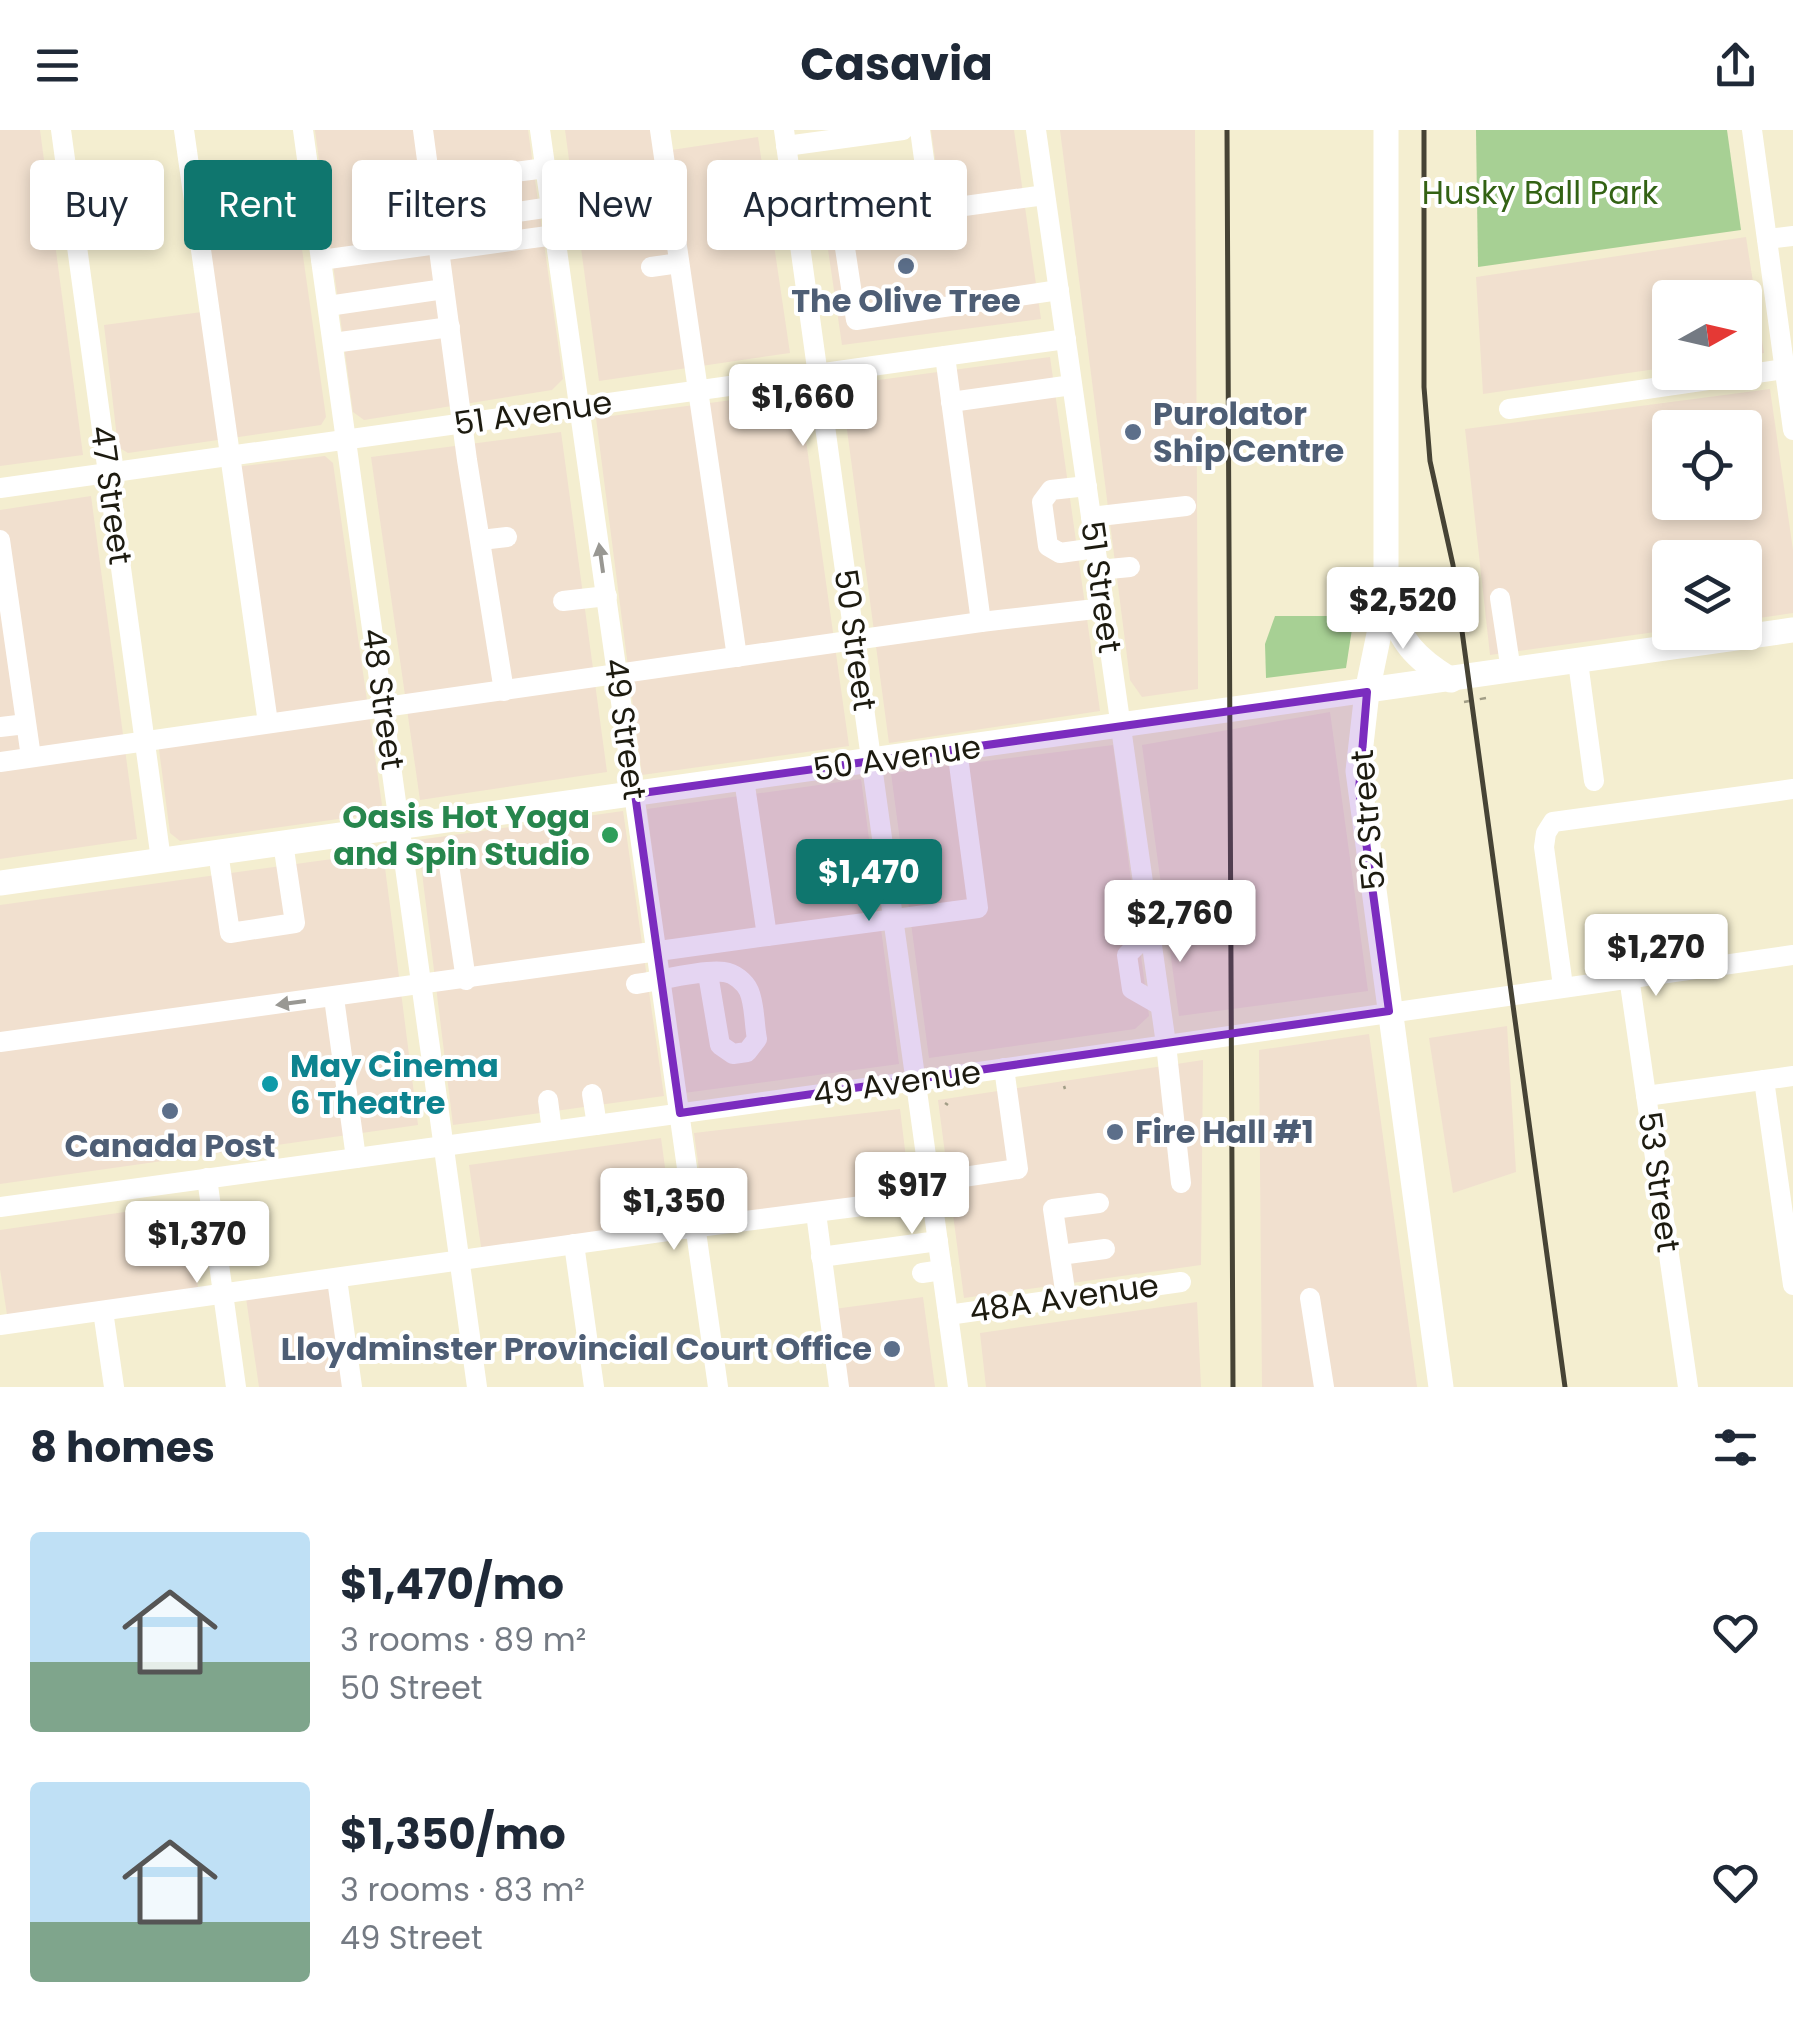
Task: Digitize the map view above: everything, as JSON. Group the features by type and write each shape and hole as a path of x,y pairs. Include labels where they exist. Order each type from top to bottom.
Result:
{"main road":[{"name":"52 Street","path":"1386,130 1386,600 1359,745 1359,790 1441,1387"},
{"path":"1386,600 1401,638 1422,662 1458,691"},
{"name":"50 Avenue","path":"0,883 1367,692 1458,691 1511,671 1793,630"}],"street":[{"name":"47 Street","path":"61,130 161,860"},
{"path":"184,130 268,723"},
{"name":"48 Street","path":"303,130 477,1387"},
{"path":"423,130 428,160"},
{"name":"49 Street","path":"540,130 545,160"},
{"path":"660,130 737,658"},
{"path":"785,138 903,130"},
{"path":"920,130 924,160"},
{"name":"51 Street","path":"1036,130 1166,1044 1181,1183"},
{"path":"1752,130 1793,430"},
{"path":"967,205 1046,195"},
{"path":"1767,240 1793,236"},
{"path":"322,260 379,250"},
{"path":"442,250 462,423 476,458 481,540 502,650 504,691"},
{"name":"49 Street","path":"561,250 572,277 580,406 718,1387"},
{"name":"50 Street","path":"801,250 938,1241 932,1271 948,1315 958,1387"},
{"path":"845,250 856,320 1059,290"},
{"path":"651,267 679,264"},
{"path":"328,306 444,289"},
{"path":"333,343 450,327"},
{"name":"51 Avenue","path":"0,488 1066,339"},
{"path":"945,356 981,622"},
{"path":"1509,409 1784,369"},
{"path":"951,402 1072,385"},
{"path":"1086,486 1051,490 1042,502 1048,546 1060,553 1096,548"},
{"path":"1091,517 1186,506"},
{"path":"481,540 507,537"},
{"path":"0,540 31,757"},
{"path":"1099,570 1130,568"},
{"path":"563,601 607,596"},
{"path":"1500,598 1511,671"},
{"path":"0,762 981,622 1104,608"},
{"path":"1578,662 1594,781"},
{"path":"0,728 26,724"},
{"path":"0,1042 978,908 957,749"},
{"path":"744,778 767,936"},
{"path":"1563,986 1544,847 1553,822 1793,789"},
{"path":"218,852 230,933 295,923 283,843"},
{"path":"448,850 466,980"},
{"name":"49 Avenue","path":"0,1207 1793,954"},
{"path":"636,984 708,974"},
{"name":"53 Street","path":"1630,977 1688,1387"},
{"path":"334,998 356,1158"},
{"path":"0,1326 816,1213 1018,1169 1004,1068"},
{"path":"1646,1096 1793,1076"},
{"path":"1764,1080 1793,1286"},
{"path":"592,1094 596,1125"},
{"path":"548,1100 552,1131"},
{"path":"207,1178 236,1387"},
{"path":"1066,1297 1054,1209 1099,1203"},
{"path":"816,1213 838,1387"},
{"path":"821,1257 938,1241"},
{"path":"574,1244 594,1387"},
{"path":"1060,1256 1106,1249"},
{"path":"337,1279 352,1387"},
{"name":"48A Avenue","path":"948,1315 1180,1282"},
{"path":"1310,1298 1324,1387"},
{"path":"103,1312 114,1387"}],"path":[{"path":"1458,691 1486,698"}],"highlighted area":[{"path":"1367,692 1359,790 1389,1011 680,1113 635,794"}],"shaded area":[{"path":"0,130 40,130 44,160 30,160 30,250 56,250 83,455 0,466"},
{"path":"315,130 528,130 563,379 552,390 364,420 353,412 331,250 332,160 319,160"},
{"path":"565,130 655,130 658,152 758,137 761,160 707,160 707,250 775,250 790,353 599,381 581,250 687,250 687,160 569,160"},
{"path":"931,130 1014,130 1041,319 842,345 828,250 967,250 967,160 935,160"},
{"path":"1060,130 1195,130 1198,689 1142,697 1130,680"},
{"path":"1746,237 1753,280 1652,280 1652,370 1483,394 1476,277"},
{"path":"194,250 302,250 326,417 321,425 128,453 118,447 104,325 202,312"},
{"path":"1050,357 1100,711 889,743 841,385"},
{"path":"1770,389 1793,550 1793,613 1762,618 1762,540 1652,540 1652,632 1490,655 1465,429"},
{"path":"799,391 849,746 642,775 596,418"},
{"path":"561,432 607,772 420,800 371,457"},
{"path":"325,456 333,463 382,805 374,814 180,841 170,833 158,742 272,725 235,467"},
{"path":"91,496 137,839 0,859 0,510"},
{"path":"1330,712 1368,991 1179,1016 1142,745"},
{"path":"1113,745 1149,1016 1135,1029 929,1058 891,773"},
{"path":"861,779 899,1064 684,1093 647,809"},
{"path":"623,811 664,1096 453,1125 418,840"},
{"path":"383,852 418,1125 0,1184 0,905"},
{"path":"1507,1026 1516,1172 1453,1193 1429,1038"},
{"path":"1369,1034 1417,1387 1262,1387 1259,1050"},
{"path":"1203,1060 1201,1265 964,1298 938,1100"},
{"path":"900,1109 910,1191 706,1220 694,1133"},
{"path":"661,1138 673,1226 482,1253 469,1165"},
{"path":"187,1203 199,1295 8,1321 0,1269 0,1230"},
{"path":"334,1286 349,1387 259,1387 246,1298"},
{"name":"Lloydminster Provincial Court Office","path":"923,1297 935,1387 844,1387 834,1309"},
{"path":"1197,1302 1201,1387 986,1387 980,1333"}],"green space":[{"name":"Husky Ball Park","path":"1476,130 1727,130 1741,230 1478,267"},
{"path":"1275,616 1354,616 1346,668 1266,678 1265,644"}],"railway":[{"path":"1227,130 1233,1387"},
{"path":"1424,130 1424,387 1430,461 1453,565 1565,1387"}],"place":[{"name":"The Olive Tree","path":"906,266"},
{"name":"Purolator Ship Centre","path":"1133,432"},
{"name":"Oasis Hot Yoga and Spin Studio","path":"610,835"},
{"name":"May Cinema 6 Theatre","path":"270,1084"},
{"name":"Canada Post","path":"170,1111"},
{"name":"Fire Hall #1","path":"1115,1132"},
{"name":"Lloydminster Provincial Court Office","path":"892,1349"}]}
